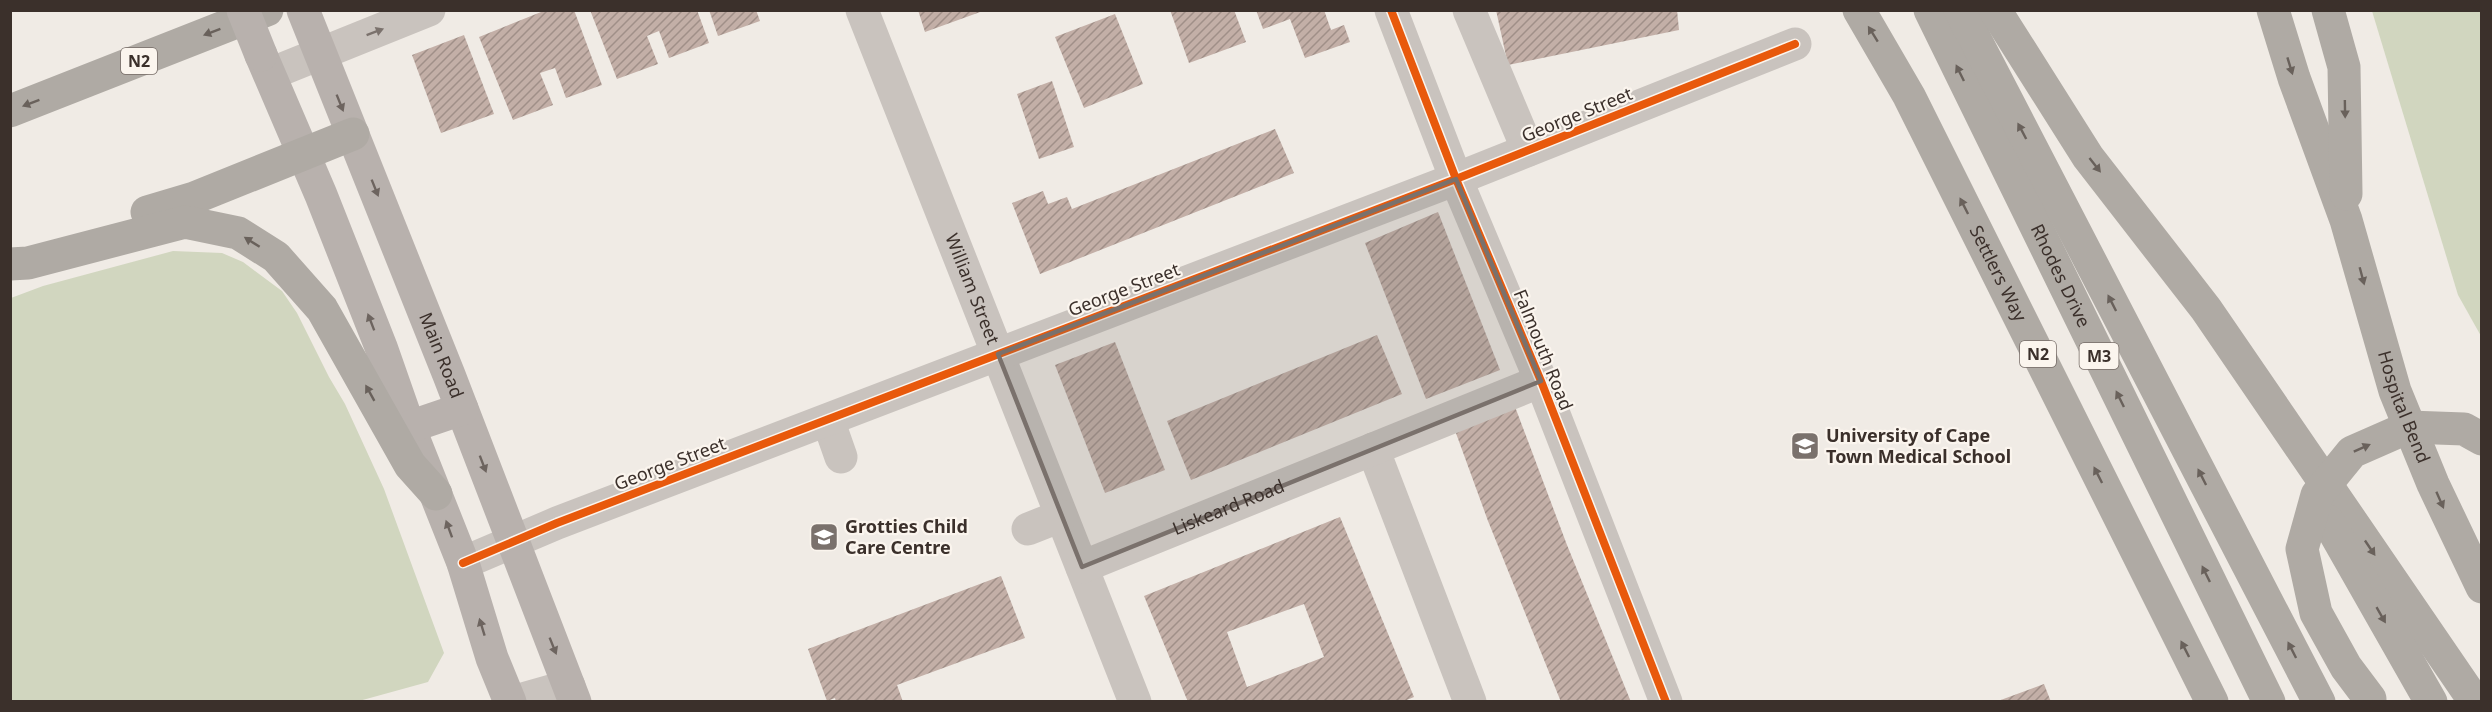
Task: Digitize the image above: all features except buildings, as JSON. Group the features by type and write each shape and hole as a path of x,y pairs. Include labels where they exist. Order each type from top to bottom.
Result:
{"highway":[{"name":"N2","path":"10,111 267,10"},
{"name":"Settlers Way","path":"1859,10 1909,96 2212,702"},
{"name":"Rhodes Drive","path":"1930,10 2269,702"},
{"path":"1960,10 2319,702"},
{"path":"1995,10 2088,157 2206,309 2475,702"},
{"path":"2273,10 2294,78 2346,220"},
{"path":"2328,10 2344,66 2346,220"},
{"path":"10,254 194,198 353,134"},
{"name":"Hospital Bend","path":"2346,220 2395,391 2433,484 2481,587"},
{"path":"10,264 28,263 185,222 238,233 276,257 322,309 410,465 436,494"},
{"path":"2206,309 2431,702"},
{"path":"2371,700 2346,667 2316,613 2302,549 2317,495 2352,452 2409,428 2464,429 2481,439"}],"main road":[{"path":"243,10 321,195 372,326 409,427 463,562 492,658 511,702"},
{"name":"Main Road","path":"312,33 514,541 572,694"},
{"path":"409,427 462,409"}],"street":[{"path":"265,65 312,33 429,10"},
{"name":"William Street","path":"862,10 1135,702"},
{"name":"Falmouth Road","path":"1391,10 1456,179 1540,381 1666,702"},
{"path":"1469,10 1528,150"},
{"name":"George Street","path":"463,562 1456,179 1795,44"},
{"name":"Liskeard Road","path":"1082,567 1540,381"},
{"path":"828,420 841,457"},
{"path":"1373,449 1470,702"},
{"path":"1028,529 1062,516"},
{"path":"511,702 572,694"}],"highlighted area":[{"path":"1456,179 1541,381 1082,567 998,354"}],"green space":[{"path":"2372,11 2481,11 2481,336 2458,295"},
{"path":"173,251 222,253 243,262 282,291 297,313 345,404 384,489 444,653 428,682 359,701 11,701 11,298 43,286"}],"cycle path":[{"path":"1391,10 1456,179 1541,381 1666,702"},
{"path":"463,563 557,523 1456,179 1795,44"}],"place":[{"name":"University of Cape Town Medical School","path":"1805,446"},
{"name":"Grotties Child Care Centre","path":"824,537"}]}
